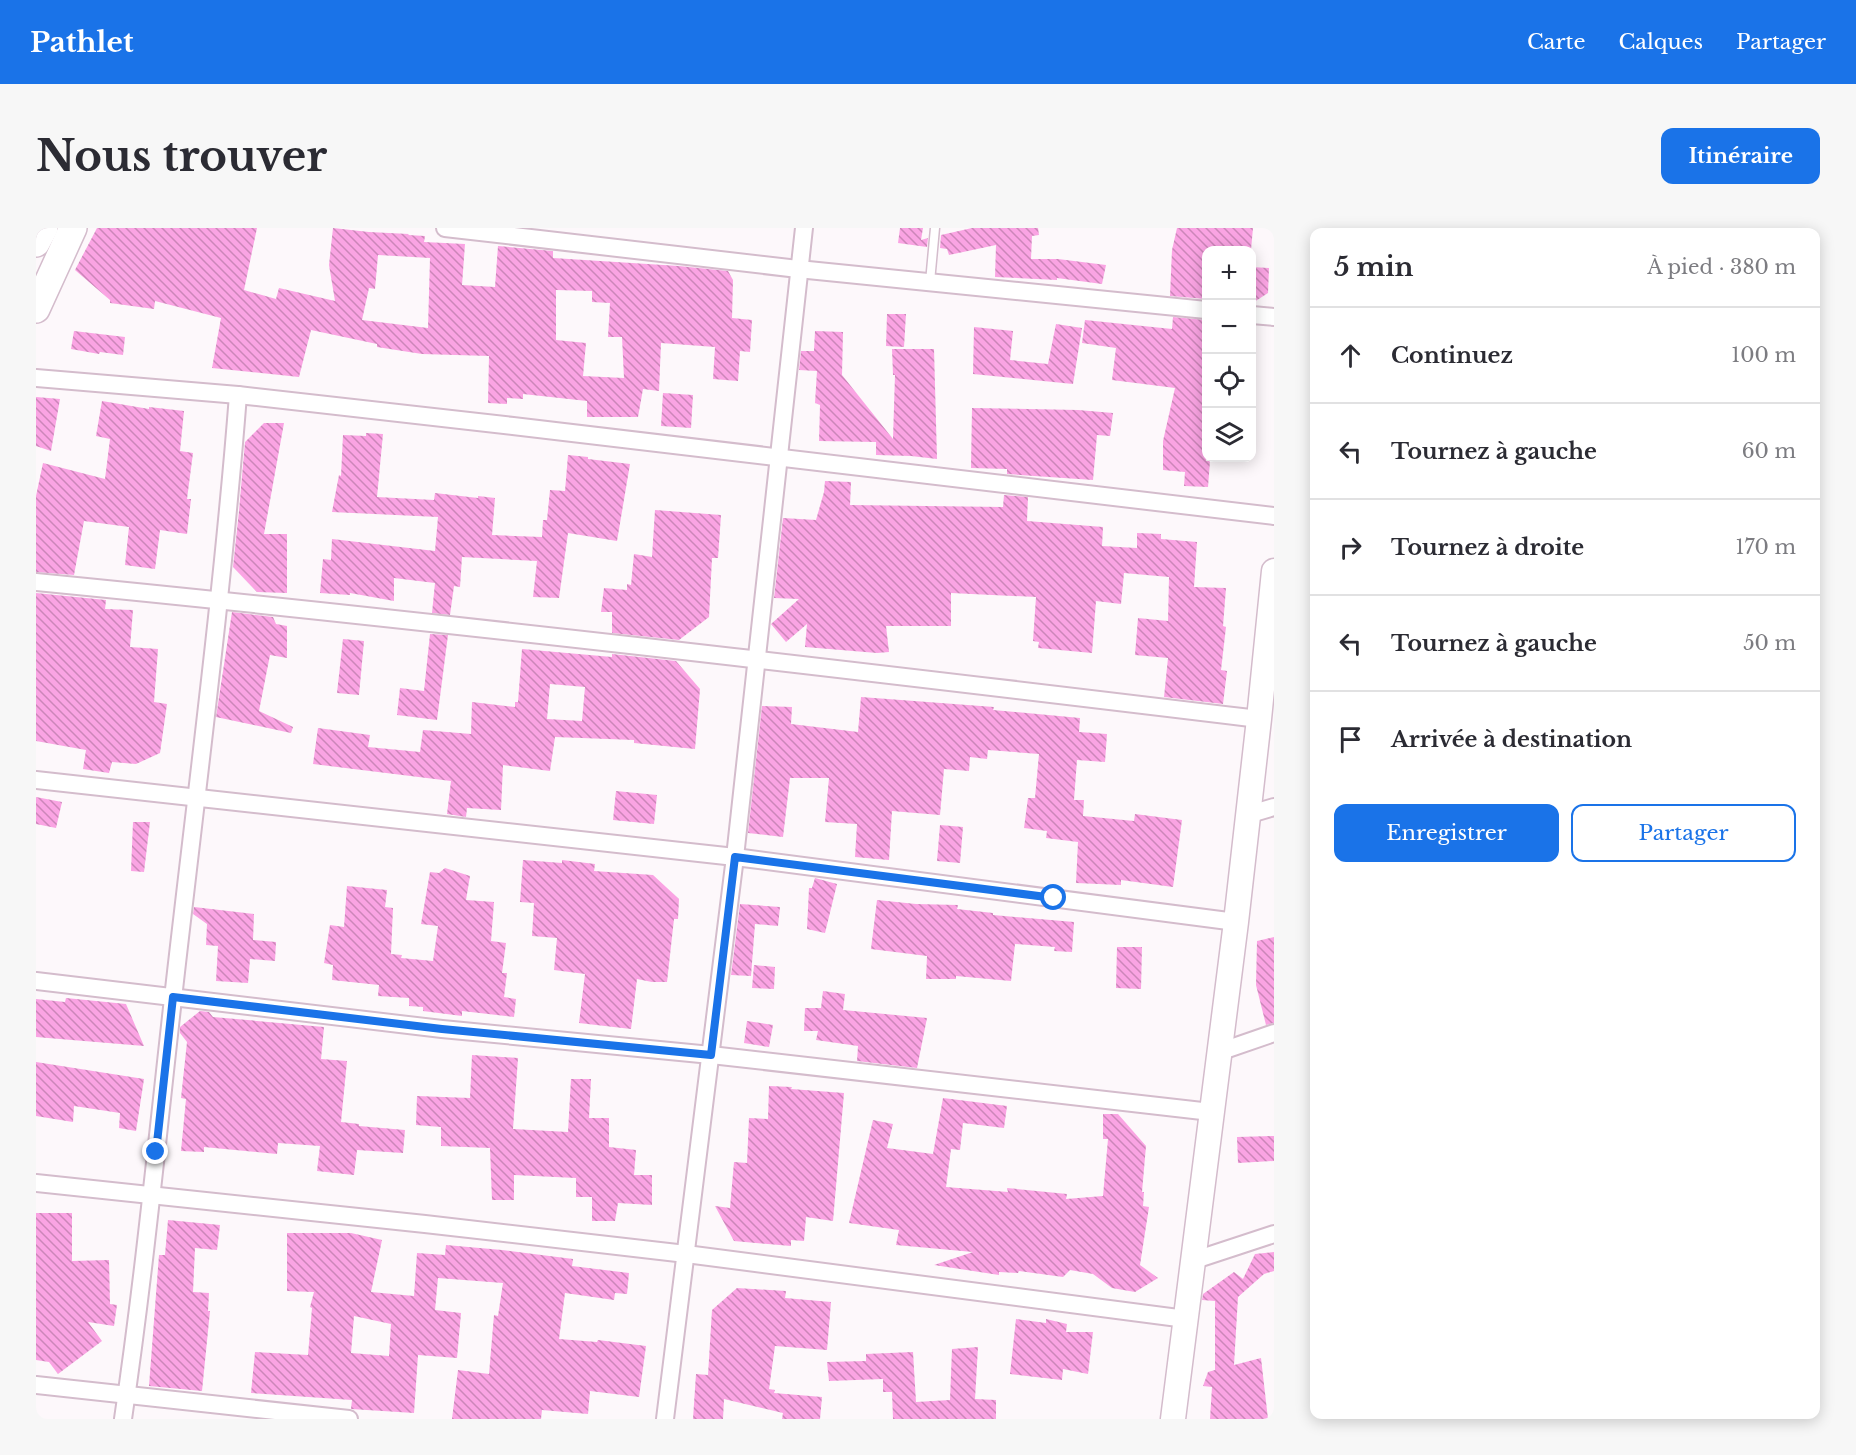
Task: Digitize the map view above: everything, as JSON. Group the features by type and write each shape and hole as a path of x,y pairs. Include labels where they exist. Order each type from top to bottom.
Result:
{"main road":[{"path":"36,243 44,228"},
{"path":"36,309 73,228"}],"street":[{"path":"445,228 798,269 1202,310"},
{"path":"665,1419 735,857 804,228"},
{"path":"1256,315 1274,317"},
{"path":"36,378 238,395 1274,516"},
{"path":"123,1419 152,1194 231,493 238,395"},
{"path":"1173,1419 1236,921 1274,571"},
{"path":"36,582 758,659 1259,719"},
{"path":"36,780 735,857 1236,921"},
{"path":"1247,815 1274,807"},
{"path":"36,981 442,1029 711,1055 1211,1112"},
{"path":"1219,1052 1274,1033"},
{"path":"36,1183 413,1222 687,1254 1186,1319"},
{"path":"1192,1261 1274,1234"},
{"path":"36,1385 349,1419"}],"lane":[{"path":"930,282 935,228"}],"building":[{"path":"97,228 257,228 244,290 276,299 279,288 335,301 329,265 333,228 409,234 425,236 424,242 465,244 462,285 495,287 498,246 553,251 553,258 728,271 733,280 732,318 752,320 750,352 740,351 738,381 713,379 715,347 661,343 659,391 643,389 638,417 587,417 587,401 523,394 523,399 507,398 507,404 488,403 489,356 422,354 377,347 377,344 311,330 299,377 212,368 221,318 155,301 154,309 110,303 110,300 75,270","holes":["378,255 430,258 428,328 362,320 369,288 375,289","556,290 592,291 592,302 610,303 608,337 622,337 624,378 583,376 586,343 556,340"]},
{"path":"900,228 923,228 921,240 928,238 927,247 898,243"},
{"path":"972,228 1038,228 1039,235 1032,236 1031,259 1058,259 1106,265 1102,284 1057,278 1057,280 995,277 996,245 949,255 947,249 940,248 941,235"},
{"path":"1177,228 1253,228 1251,246 1202,246 1202,299 1170,296 1172,250"},
{"path":"1256,267 1269,268 1268,293 1256,301"},
{"path":"887,314 906,314 904,347 886,346"},
{"path":"1173,317 1202,320 1202,462 1210,462 1208,487 1184,486 1185,472 1163,470 1163,441 1175,388 1112,380 1116,348 1082,343 1085,320 1172,329"},
{"path":"1056,324 1082,328 1073,384 973,374 974,327 1013,331 1010,360 1048,364"},
{"path":"74,331 125,337 123,355 71,349"},
{"path":"815,331 843,332 842,375 893,439 895,375 893,375 892,349 934,349 937,459 876,455 876,442 819,441 820,405 815,403 817,371 799,370 801,351 814,351"},
{"path":"663,393 693,395 691,428 661,426"},
{"path":"36,397 60,399 51,451 36,446"},
{"path":"102,401 149,409 149,407 184,411 180,451 193,453 187,499 191,499 187,534 160,530 155,569 125,565 129,527 84,521 74,575 36,572 36,496 43,463 105,479 110,439 96,436"},
{"path":"972,408 1113,413 1110,436 1097,435 1093,480 1007,474 1007,469 971,468"},
{"path":"264,423 284,423 264,534 287,534 287,593 257,592 233,567 245,442"},
{"path":"366,433 383,434 377,497 434,500 435,493 495,498 492,535 542,537 543,520 547,520 550,490 565,491 568,455 630,464 617,541 568,533 559,598 533,597 537,561 462,557 460,587 454,586 450,615 432,613 435,583 394,578 394,601 350,593 350,595 320,593 323,559 331,560 332,539 435,551 438,517 332,512 339,475 341,476 343,435 366,436"},
{"path":"825,481 851,482 850,505 1003,507 1004,495 1028,497 1027,521 1103,527 1102,546 1137,548 1137,533 1161,534 1161,539 1197,542 1194,587 1226,588 1223,626 1226,627 1221,670 1227,671 1223,704 1164,697 1168,658 1135,655 1138,618 1168,621 1169,577 1124,573 1121,604 1096,601 1092,653 1038,648 1039,642 1033,641 1036,597 951,593 951,626 886,626 889,652 805,647 807,624 786,642 771,624 799,599 774,598 783,518 816,520"},
{"path":"655,510 721,515 718,558 712,558 709,617 679,640 612,633 612,612 601,612 604,588 627,590 627,584 631,585 634,554 652,557"},
{"path":"36,593 106,600 105,609 133,610 130,647 158,649 154,702 167,704 160,753 136,764 112,762 109,773 83,769 86,750 36,741"},
{"path":"232,612 273,617 276,624 287,626 287,658 270,655 259,711 293,727 291,733 216,717"},
{"path":"430,634 448,635 437,720 397,715 400,688 424,691"},
{"path":"343,639 364,641 359,695 337,693"},
{"path":"522,649 612,657 612,654 676,661 700,689 695,749 634,743 634,740 555,737 550,771 503,765 501,810 467,808 466,817 447,814 451,781 313,764 318,728 370,735 368,747 420,752 423,730 471,734 472,702 515,707 515,702 518,702","holes":["550,684 585,687 582,721 547,719"]},
{"path":"861,697 994,707 993,710 1080,718 1079,732 1107,734 1105,762 1077,760 1074,800 1084,800 1083,816 1134,821 1135,814 1182,820 1173,887 1121,880 1121,885 1076,883 1078,842 1046,838 1047,831 1024,828 1028,798 1035,798 1039,754 988,750 987,759 970,757 969,771 944,769 940,815 892,811 889,860 855,857 857,824 825,822 829,778 790,778 783,837 748,833 762,706 792,707 791,724 858,732"},
{"path":"616,791 657,795 654,824 613,820"},
{"path":"36,797 62,802 56,828 36,824"},
{"path":"133,822 150,822 144,872 131,871"},
{"path":"940,825 963,827 960,863 937,861"},
{"path":"523,860 562,863 562,860 595,864 594,871 653,875 679,899 678,919 674,919 667,982 637,979 631,1029 579,1023 585,974 554,970 557,938 532,936 534,903 520,902"},
{"path":"445,868 470,876 466,900 494,902 491,941 506,943 502,973 507,973 504,997 516,999 514,1017 462,1011 462,1016 423,1011 423,1007 409,1006 409,998 378,996 379,985 332,980 333,965 324,963 330,925 344,927 347,886 387,890 385,907 393,908 391,954 402,955 401,958 433,961 438,926 421,924 430,872 439,873"},
{"path":"815,878 837,884 825,933 807,929 809,888 812,888"},
{"path":"877,900 958,905 957,909 993,913 993,915 1074,922 1072,952 1054,951 1055,947 1015,944 1011,981 956,976 956,979 926,979 927,956 871,949"},
{"path":"740,904 780,907 778,926 755,924 751,976 731,975"},
{"path":"194,907 254,914 253,940 276,942 275,961 250,959 248,983 216,981 218,946 206,945 207,924 193,914"},
{"path":"1274,937 1274,1023 1266,1025 1256,985 1257,941"},
{"path":"1117,947 1142,947 1141,989 1116,988"},
{"path":"754,965 775,967 774,989 752,988"},
{"path":"823,991 845,994 843,1010 927,1018 917,1068 857,1061 858,1046 816,1040 818,1031 804,1031 805,1008 821,1008"},
{"path":"66,998 126,1004 144,1046 36,1037 36,999 65,1002"},
{"path":"200,1011 209,1012 213,1017 324,1027 321,1059 347,1061 341,1122 405,1130 403,1153 357,1150 354,1175 317,1171 320,1146 278,1143 277,1154 204,1147 204,1152 181,1151 186,1099 181,1098 187,1042 180,1033 180,1027"},
{"path":"747,1021 773,1025 769,1047 744,1043"},
{"path":"472,1055 518,1058 513,1129 568,1132 571,1079 591,1079 589,1118 609,1118 609,1147 636,1150 634,1175 652,1175 652,1205 618,1203 615,1221 592,1221 592,1197 576,1197 576,1178 514,1175 514,1200 492,1200 490,1148 441,1146 441,1127 416,1125 417,1096 470,1098"},
{"path":"36,1062 144,1079 136,1131 119,1128 120,1113 74,1106 73,1122 36,1116"},
{"path":"769,1086 844,1093 833,1221 806,1217 804,1241 791,1240 791,1246 734,1241 715,1206 730,1208 734,1162 747,1163 749,1118 768,1119"},
{"path":"943,1098 1007,1106 1004,1128 963,1123 960,1150 951,1149 946,1187 1008,1192 1007,1188 1067,1194 1066,1199 1103,1196 1108,1139 1103,1139 1103,1114 1118,1114 1146,1146 1142,1192 1144,1192 1143,1206 1149,1207 1140,1265 1158,1278 1135,1292 1112,1288 1093,1274 1070,1270 1063,1277 1019,1271 1018,1273 999,1272 999,1275 934,1265 973,1252 896,1245 899,1230 849,1223 873,1120 893,1124 887,1148 933,1154"},
{"path":"1274,1136 1274,1161 1238,1163 1237,1137"},
{"path":"36,1213 72,1213 72,1261 109,1260 110,1304 117,1305 114,1326 88,1322 102,1341 58,1374 49,1362 36,1360"},
{"path":"168,1220 220,1225 217,1250 195,1248 193,1292 209,1293 208,1311 210,1311 202,1391 149,1386 159,1255 165,1255"},
{"path":"287,1233 351,1233 382,1240 371,1292 414,1296 417,1253 445,1255 446,1245 573,1259 572,1266 629,1273 627,1294 615,1293 614,1300 565,1293 559,1339 597,1342 598,1340 646,1346 639,1397 590,1391 588,1414 542,1410 541,1419 452,1419 458,1370 489,1374 494,1315 498,1316 503,1283 438,1278 435,1310 461,1313 457,1358 418,1355 414,1413 351,1409 352,1400 251,1393 255,1352 308,1355 312,1308 310,1307 314,1292 287,1291","holes":["354,1316 391,1324 389,1356 351,1353"]},
{"path":"1274,1252 1274,1271 1264,1274 1238,1297 1234,1365 1261,1358 1268,1419 1210,1419 1212,1387 1203,1386 1208,1372 1215,1370 1215,1301 1202,1300 1203,1294 1234,1272 1243,1279 1255,1254"},
{"path":"737,1288 786,1291 785,1298 831,1302 827,1350 775,1346 769,1389 775,1390 774,1393 822,1397 820,1419 782,1419 783,1413 724,1399 723,1419 693,1419 696,1374 708,1375 712,1310"},
{"path":"1016,1319 1046,1323 1046,1319 1067,1324 1066,1332 1093,1332 1088,1374 1063,1369 1062,1380 1010,1374"},
{"path":"978,1347 975,1399 996,1400 996,1419 893,1419 892,1392 883,1392 883,1379 829,1381 827,1362 866,1361 866,1354 913,1352 916,1402 950,1400 952,1349"}],"route":[{"path":"156,1152 173,997 442,1029 711,1055 735,857 1054,898"}]}
